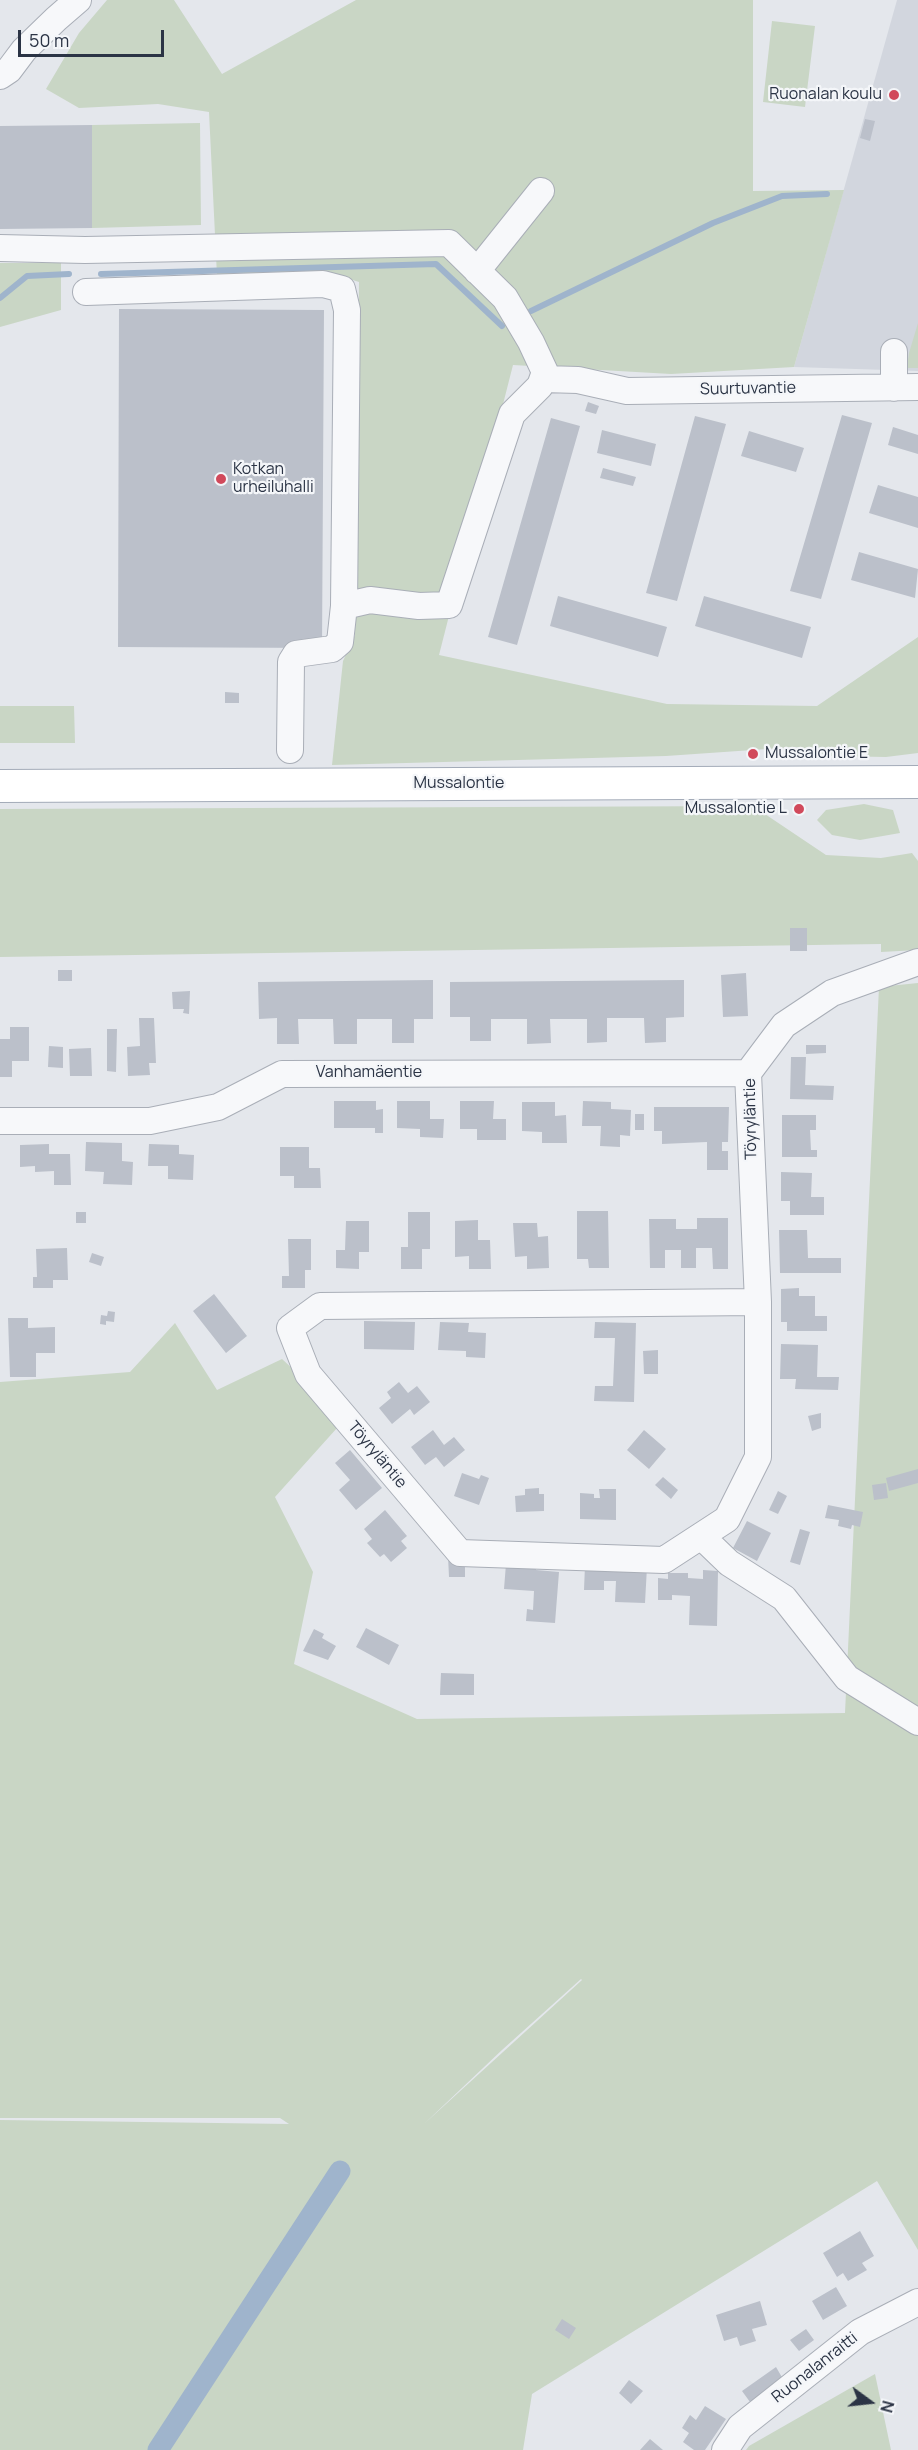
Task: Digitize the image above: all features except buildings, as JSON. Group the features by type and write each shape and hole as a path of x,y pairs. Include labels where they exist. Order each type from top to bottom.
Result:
{"main road":[{"name":"Mussalontie","path":"0,786 918,782"}],"street":[{"path":"0,76 9,70 24,50 78,0"},
{"path":"477,271 541,191"},
{"path":"0,248 85,250 449,243 505,298 545,372 540,386 512,414 449,605 419,606 370,600 344,606"},
{"path":"86,292 323,284 342,289 347,309 344,606 340,642 332,649 296,654 291,662 290,750"},
{"path":"894,352 906,387"},
{"name":"Suurtuvantie","path":"543,379 578,380 627,391 906,387"},
{"name":"Töyryläntie","path":"758,1302 320,1306 290,1328 308,1374 460,1553 664,1560 727,1519 759,1457 758,1302 748,1073 784,1025 832,993 918,962"},
{"name":"Vanhamäentie","path":"0,1121 150,1121 218,1107 282,1074 748,1073"},
{"path":"700,1536 729,1563 784,1598 847,1678 918,1722"},
{"name":"Ruonalanraitti","path":"725,2450 740,2427 860,2332 918,2302"}],"shaded area":[{"name":"Ruonalan koulu","path":"897,0 918,0 918,371 794,367"}],"green space":[{"path":"107,0 174,0 222,74 356,0 753,0 753,191 844,190 794,367 671,374 513,365 439,655 667,704 817,706 918,637 918,753 886,757 831,756 796,747 666,756 332,765 343,661 355,635 359,282 331,273 217,276 209,112 158,104 79,108 46,89 79,33"},
{"path":"772,21 815,26 805,107 763,102"},
{"path":"200,123 201,225 92,228 92,125"},
{"path":"0,263 61,263 61,310 0,327"},
{"path":"918,323 918,368 907,368 909,353"},
{"path":"0,706 74,706 75,743 0,743"},
{"path":"864,804 893,810 900,833 860,840 832,835 817,820 826,810"},
{"path":"753,806 826,855 881,858 912,853 918,861 918,950 881,952 881,944 0,957 0,809"},
{"path":"918,983 918,2250 877,2181 532,2394 523,2450 0,2450 0,2120 289,2124 280,2118 0,2118 0,1382 130,1372 175,1323 217,1390 282,1359 346,1418 275,1497 313,1572 294,1664 417,1719 845,1713 879,987","holes":["582,1980 424,2124 502,2050"]},
{"path":"875,2374 891,2450 746,2450 749,2446"}],"waterway":[{"path":"531,311 713,223 782,196 827,194"},
{"path":"101,274 436,264 502,326"},
{"path":"0,298 27,276 69,274"},
{"path":"158,2450 340,2171"}],"place":[{"name":"Ruonalan koulu","path":"894,95"},
{"name":"Kotkan urheiluhalli","path":"221,479"},
{"name":"Mussalontie E","path":"753,754"},
{"name":"Mussalontie L","path":"799,809"}]}
